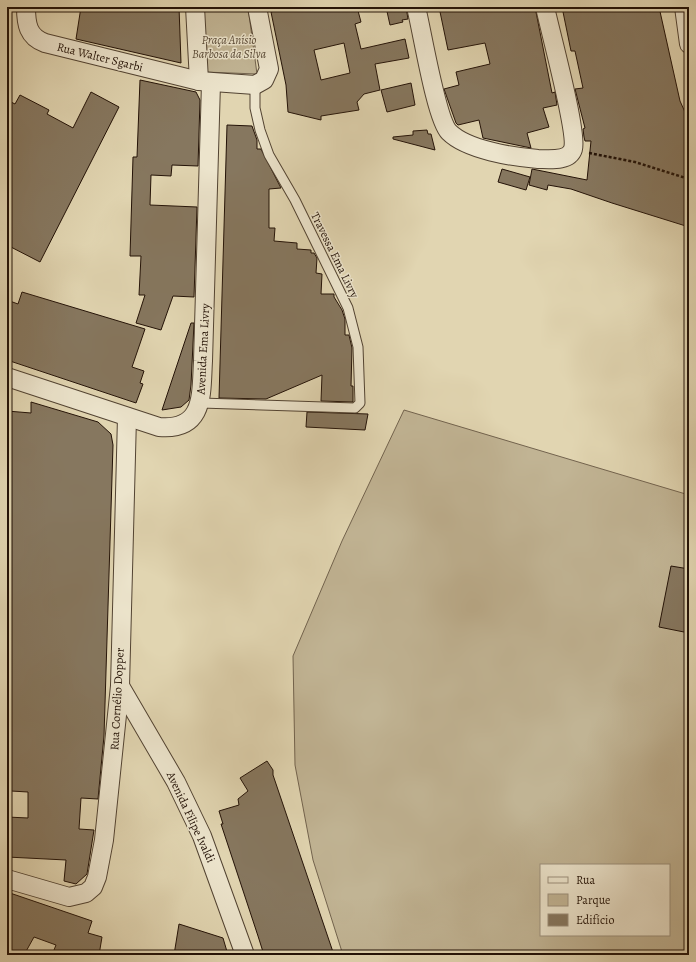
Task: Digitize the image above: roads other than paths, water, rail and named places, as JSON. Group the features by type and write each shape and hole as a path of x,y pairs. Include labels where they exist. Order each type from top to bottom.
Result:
{"street":[{"name":"Rua Walter Sgarbi","path":"26,7 26,24 31,34 38,40 205,82 255,85"},
{"name":"Avenida Ema Livry","path":"7,377 159,427 171,428 189,420 196,413 200,403 206,279 205,82 195,7"},
{"path":"255,85 264,80 269,69 257,7"},
{"path":"416,7 440,113 448,131 456,138 469,144 505,155 559,159 573,150 573,137 568,104 545,7"},
{"path":"684,7 689,44"},
{"name":"Rua Cornélio Dopper","path":"7,879 69,897 86,893 93,887 97,877 104,840 120,686 127,417"},
{"name":"Avenida Filipe Ivaldi","path":"120,686 176,782 202,836 245,955"}],"lane":[{"name":"Travessa Ema Livry","path":"200,403 355,408 360,403 358,347 345,300 295,200 270,155 260,130 255,108 255,85"}],"park label":[{"name":"Praça Anísio Barbosa da Silva","path":"229,47"}]}
